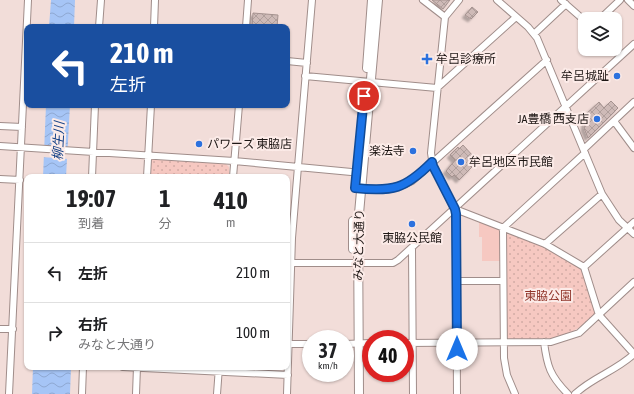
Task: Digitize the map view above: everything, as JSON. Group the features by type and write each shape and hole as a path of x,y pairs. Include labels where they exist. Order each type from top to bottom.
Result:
{"main road":[{"name":"みなと大通り","path":"368,82 372,0"},
{"name":"みなと大通り","path":"353,330 359,173 378,0"},
{"name":"みなと大通り","path":"354,358 359,394"},
{"name":"みなと大通り","path":"354,382 354,394"}],"street":[{"path":"27,24 28,0"},
{"path":"99,24 101,0"},
{"path":"154,24 155,0"},
{"path":"246,24 248,0"},
{"path":"290,229 312,0"},
{"path":"423,0 444,17"},
{"path":"457,394 457,281 455,209 433,166 432,154 444,17 459,0"},
{"path":"497,0 534,34 547,60 602,194 613,212 627,229 634,234"},
{"path":"607,12 620,0"},
{"path":"628,0 634,6"},
{"path":"534,34 564,2 578,15"},
{"path":"305,76 437,88 516,17"},
{"path":"291,263 393,263 412,249 634,44"},
{"path":"358,188 388,189 404,185 412,181 547,60"},
{"path":"290,61 307,63"},
{"path":"9,394 24,85"},
{"path":"514,394 507,375 503,342 503,228 634,102"},
{"path":"92,174 95,108"},
{"path":"147,174 151,108"},
{"path":"233,174 239,108"},
{"path":"614,121 634,148"},
{"path":"0,126 22,127"},
{"path":"0,146 234,161 359,173"},
{"path":"0,179 20,180"},
{"path":"545,244 602,194"},
{"path":"455,209 545,244 584,267 599,315 634,354 620,366 589,383 575,394"},
{"path":"584,267 634,222"},
{"path":"412,249 412,330"},
{"path":"290,250 290,270"},
{"path":"457,281 503,281"},
{"path":"414,342 544,342 563,339 578,333 634,282"},
{"path":"0,329 13,330"},
{"path":"544,342 549,370 560,386 568,394"},
{"path":"290,344 302,344"},
{"path":"82,394 83,370"},
{"path":"136,394 137,370"},
{"path":"218,394 219,370"},
{"path":"229,370 288,376"},
{"path":"287,394 288,370"},
{"path":"413,382 413,394"}],"green space":[{"path":"153,159 226,164 229,167 229,174 149,174 150,161"},
{"path":"479,220 501,230 501,261 482,261 482,237 479,237"},
{"name":"東脇公園","path":"510,233 539,244 582,268 596,313 585,323 566,335 546,339 509,339 507,336 507,235"}],"water":[{"path":"51,0 75,0 74,24 49,24"},
{"name":"柳生川","path":"46,108 70,108 66,174 43,174"},
{"path":"33,370 71,370 70,394 32,394"}],"pier":[{"path":"42,146 70,148 69,159 42,157"}],"building":[{"path":"432,0 450,0 443,9"},
{"path":"472,7 478,12 471,19 465,15"},
{"path":"253,13 278,15 277,24 252,24"},
{"name":"JA豊橋 西支店","path":"611,101 618,108 588,138 584,128 585,115 599,102 604,108"},
{"name":"牟呂地区市民館","path":"463,145 474,157 468,163 472,167 459,180 454,175 452,177 446,171 455,160 450,155 458,147 459,149"}],"place":[{"name":"牟呂診療所","path":"427,59"},
{"name":"牟呂城趾","path":"617,76"},
{"name":"JA豊橋 西支店","path":"597,119"},
{"name":"パワーズ 東脇店","path":"199,144"},
{"name":"楽法寺","path":"413,151"},
{"name":"牟呂地区市民館","path":"461,162"},
{"name":"東脇公民館","path":"412,224"}],"route":[{"path":"364,96 355,188 383,190 404,185 412,181 432,162 455,209 457,349"}]}
